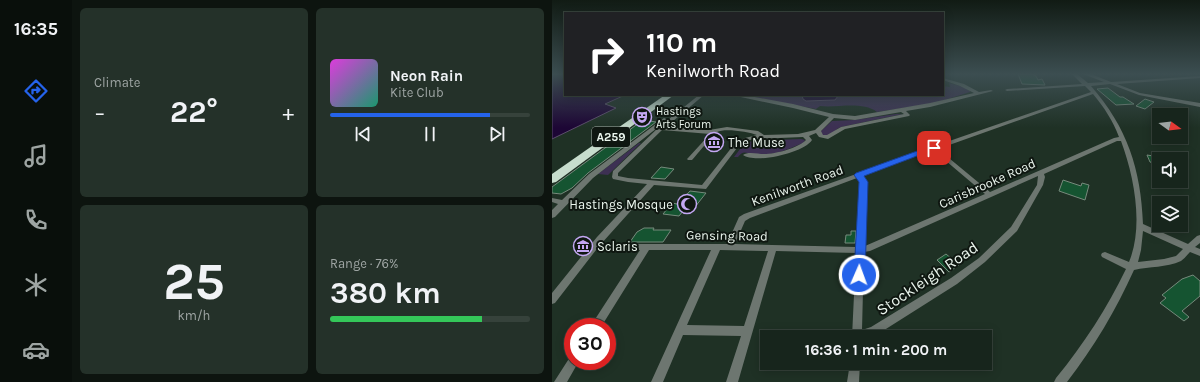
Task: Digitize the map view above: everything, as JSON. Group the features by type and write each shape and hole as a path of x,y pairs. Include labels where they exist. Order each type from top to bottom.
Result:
{"highway":[{"name":"A259","path":"552,179 669,96"}],"street":[{"path":"741,96 793,106 833,116 855,118 936,104 985,92"},
{"path":"1060,382 1097,334 1108,314 1131,267 1138,242 1140,226 1139,204 1135,178 1128,151 1117,126 1094,92"},
{"name":"Kenilworth Road","path":"730,247 742,219 747,216 1094,92"},
{"path":"1133,92 1200,105"},
{"path":"552,215 591,176 696,96"},
{"path":"701,96 661,128 630,156 615,172 614,176 618,178 702,187 706,185 738,143 747,139 805,135 818,131 833,116"},
{"path":"818,131 821,136 828,137 843,128 907,115 903,110"},
{"path":"661,128 710,132 727,129 747,130 758,133 764,137"},
{"path":"690,159 716,130"},
{"path":"746,155 768,157 784,154 807,143 809,140 805,135"},
{"name":"Carisbrooke Road","path":"860,250 867,249 1116,139 1123,139"},
{"path":"934,148 990,195"},
{"name":"Stockleigh Road","path":"876,330 954,281 982,260 1002,242 1018,223 1040,185 1042,177 1040,173"},
{"path":"857,330 863,182 859,175"},
{"path":"552,300 594,247 653,182"},
{"path":"552,200 564,202"},
{"path":"1140,226 1200,253"},
{"path":"1105,255 1131,267 1144,264 1164,263 1180,258 1200,238"},
{"name":"Gensing Road","path":"594,247 730,247 860,250"},
{"path":"601,318 647,247"},
{"path":"657,382 717,247"},
{"path":"732,382 773,248"},
{"path":"680,330 747,331"},
{"path":"560,382 568,370"},
{"path":"853,382 854,370"}],"shaded area":[{"path":"552,92 564,92 564,96 623,96 605,104 616,108 552,139"},
{"path":"944,92 970,92 935,103 877,112 857,106 820,106 816,109 746,96 944,96"},
{"path":"802,96 838,96 835,100 806,101"},
{"path":"903,114 841,127 830,136 823,136 820,132 832,121 854,120"},
{"path":"805,140 803,143 781,152 754,155 745,152 740,154 738,157 734,157 743,145 752,141"},
{"path":"641,143 608,175 598,174"}],"building":[{"path":"1100,92 1113,92 1134,104 1116,105"},
{"path":"1145,99 1154,102 1145,109 1136,106"},
{"path":"643,120 656,122 588,173 572,188 561,194 552,193 552,187"},
{"path":"1147,155 1152,156 1152,163 1150,162"},
{"path":"661,167 674,169 665,179 651,178"},
{"path":"1063,180 1081,186 1082,183 1089,185 1085,200 1059,191"},
{"name":"Hastings Mosque","path":"690,191 706,193 691,212 683,211 679,216 663,214 672,203 677,204"},
{"path":"644,228 654,228 653,230 671,230 663,242 630,242 637,232"},
{"path":"851,231 856,231 855,243 845,243 846,235 851,235"},
{"path":"946,254 959,265 949,272 937,260"},
{"path":"1193,275 1200,281 1200,296 1182,311 1189,317 1184,321 1160,303 1166,298 1162,295 1182,279"}],"place":[{"name":"Hastings Arts Forum","path":"642,117"},
{"name":"The Muse","path":"714,142"},
{"name":"Hastings Mosque","path":"687,204"},
{"name":"Sclaris","path":"583,246"}],"route":[{"path":"859,275 863,182 859,175 934,148"}]}
